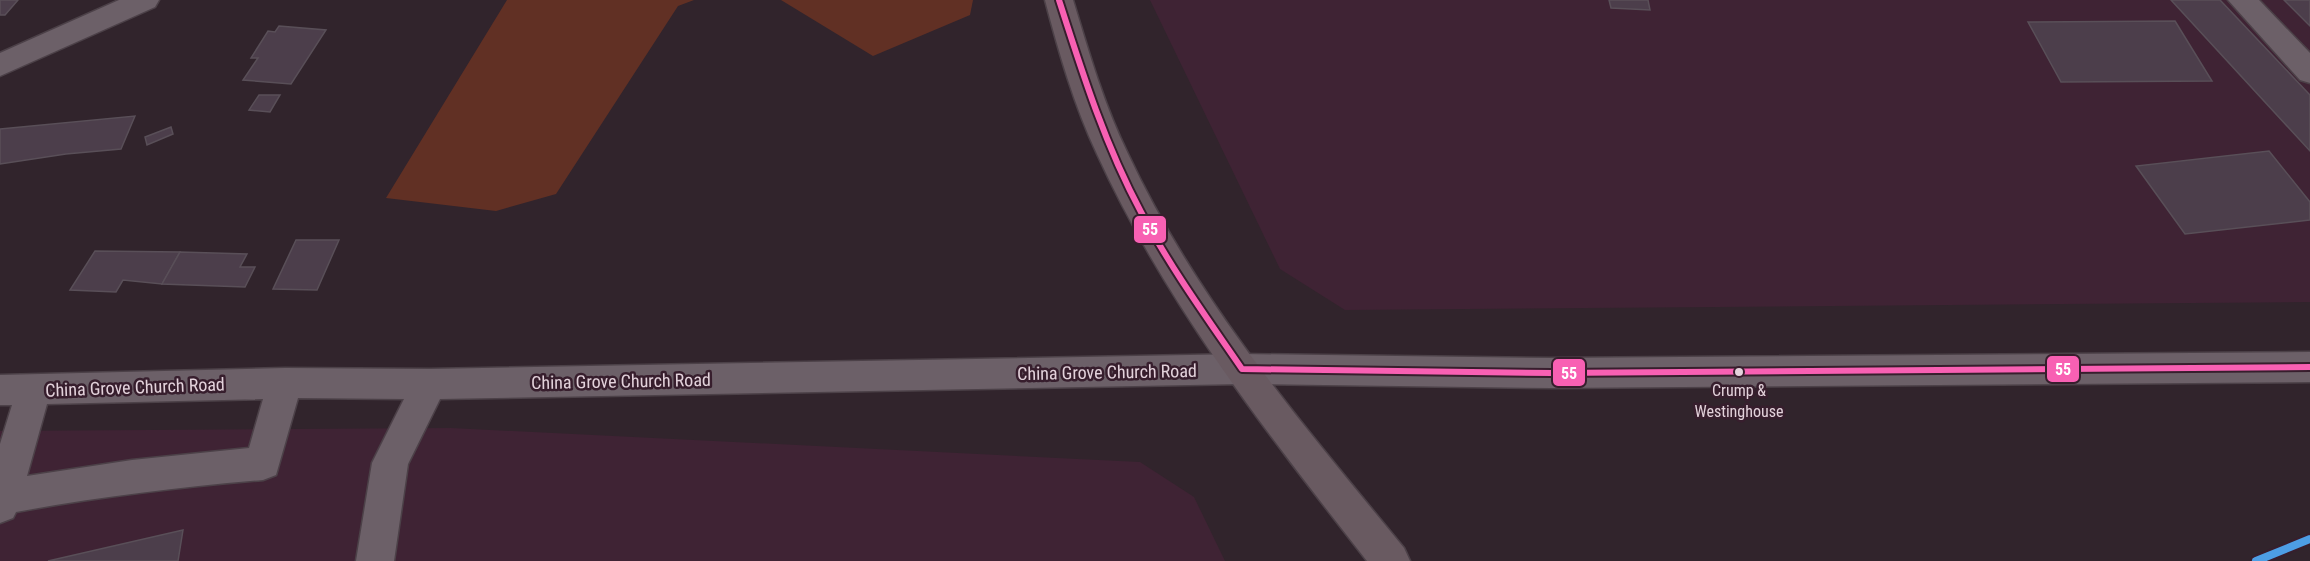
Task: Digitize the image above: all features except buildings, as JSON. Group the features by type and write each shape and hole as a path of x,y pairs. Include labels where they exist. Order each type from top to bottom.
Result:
{"main road":[{"path":"1059,0 1091,101 1132,195 1156,241 1242,369 1297,444 1391,561"}],"street":[{"path":"0,64 145,0"},
{"path":"2242,0 2310,72"},
{"name":"China Grove Church Road","path":"17,390 285,382 430,384 1242,369 1563,373 2310,367"},
{"path":"17,390 1,501 120,477 262,463 285,382"},
{"path":"375,561 390,463 430,384"}],"shaded area":[{"path":"507,0 694,0 678,6 556,194 496,211 386,198"},
{"path":"781,0 973,0 970,15 873,56"},
{"path":"1150,0 2310,0 2310,302 1345,310 1280,269"},
{"path":"451,428 1140,462 1194,497 1225,561 0,561 0,431"}],"transit line":[{"name":"55","path":"1059,0 1101,123 1140,212 1176,273 1242,369 1552,373 2310,367"},
{"path":"2256,561 2310,539"}],"place":[{"name":"Crump & Westinghouse","path":"1739,372"}]}
